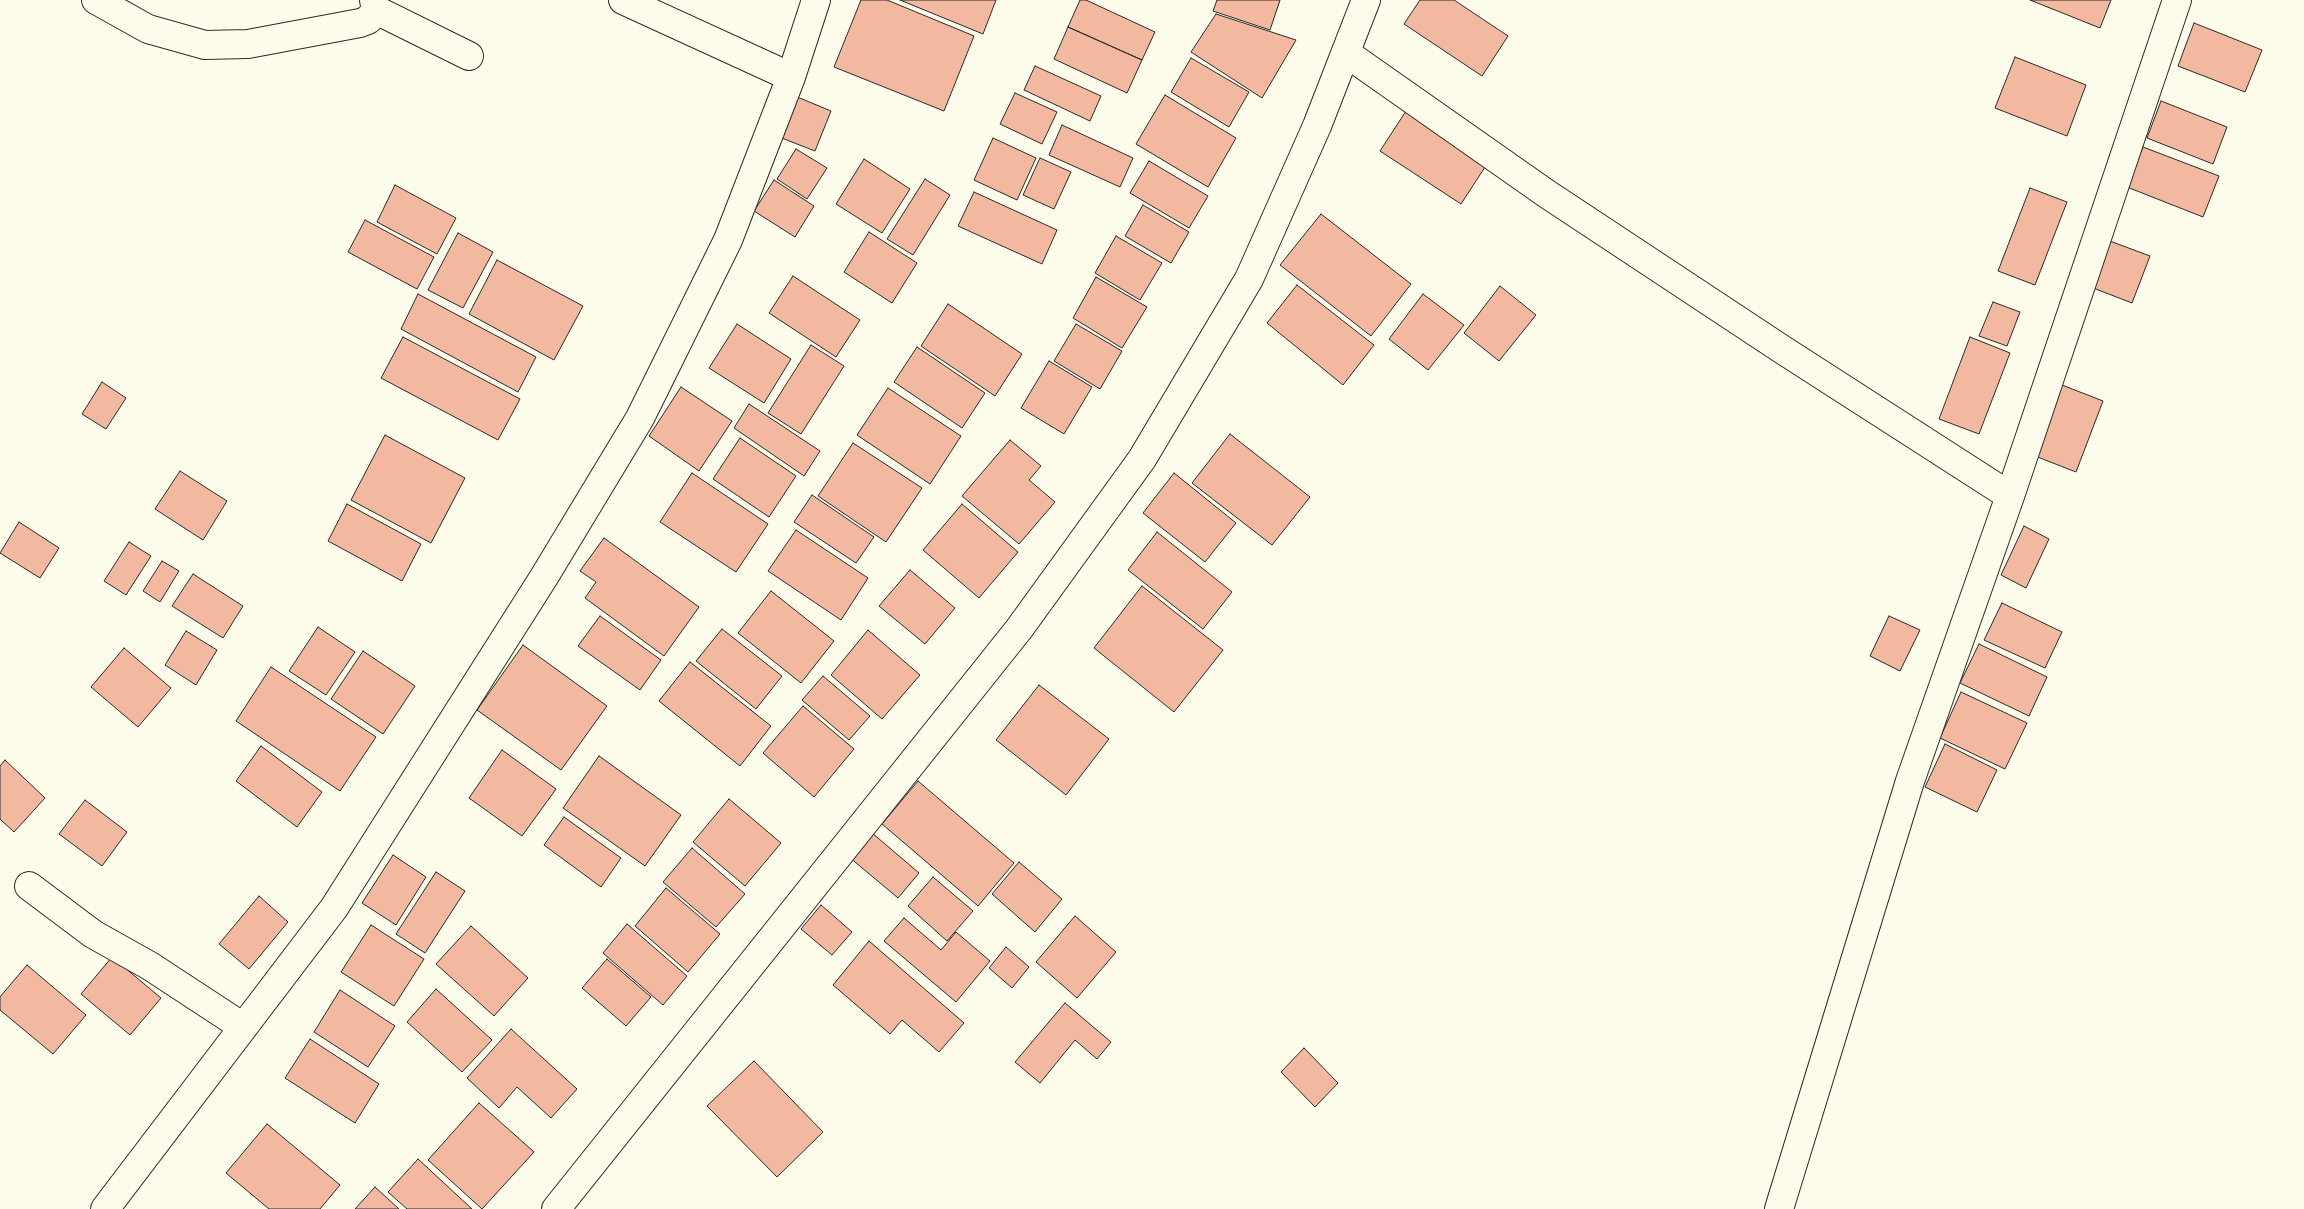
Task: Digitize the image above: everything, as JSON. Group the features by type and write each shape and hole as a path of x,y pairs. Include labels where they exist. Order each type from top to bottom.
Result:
{"street":[{"path":"96,0 148,29 205,45 248,44 360,23 368,20 375,5 469,56"},
{"path":"623,0 791,78"},
{"path":"105,1209 334,908 544,577 640,418 728,240 791,78 816,0"},
{"path":"556,1209 1013,636 1142,459 1249,279 1317,126 1366,0"},
{"path":"1779,1209 1910,781 2010,496 2177,0"},
{"path":"1346,53 1547,194 1783,350 2010,496"},
{"path":"29,886 93,934 150,966 243,1027"}],"building":[{"path":"861,0 887,0 974,36 944,111 834,67"},
{"path":"900,0 996,0 983,34"},
{"path":"1080,0 1086,0 1155,32 1142,60 1068,27"},
{"path":"1217,0 1280,0 1270,30 1213,11"},
{"path":"1420,0 1454,0 1508,36 1482,76 1404,24"},
{"path":"2030,0 2111,0 2100,28"},
{"path":"1216,14 1296,40 1262,98 1191,52"},
{"path":"2194,23 2262,50 2245,92 2178,66"},
{"path":"1068,27 1142,60 1127,93 1054,59"},
{"path":"2015,57 2086,85 2067,136 1995,108"},
{"path":"1191,58 1249,92 1229,127 1171,92"},
{"path":"1035,66 1101,96 1090,121 1024,90"},
{"path":"1015,93 1057,112 1042,144 1000,124"},
{"path":"790,94 831,111 815,151 774,135"},
{"path":"1165,95 1236,138 1208,187 1136,144"},
{"path":"2161,101 2227,127 2213,164 2147,138"},
{"path":"1408,108 1489,161 1461,204 1380,151"},
{"path":"1062,125 1133,158 1120,187 1049,155"},
{"path":"993,138 1036,158 1017,200 974,180"},
{"path":"2143,147 2219,176 2203,217 2127,187"},
{"path":"796,149 827,168 807,199 777,179"},
{"path":"1040,158 1071,172 1054,209 1023,195"},
{"path":"864,159 910,189 882,233 836,204"},
{"path":"1149,161 1208,196 1189,228 1130,193"},
{"path":"925,179 950,195 913,255 887,239"},
{"path":"774,180 814,206 795,237 754,211"},
{"path":"395,185 456,218 437,254 377,222"},
{"path":"2030,188 2067,202 2035,285 1998,271"},
{"path":"974,192 1057,230 1042,264 958,226"},
{"path":"1143,205 1189,232 1171,263 1125,236"},
{"path":"1321,214 1411,284 1371,336 1280,265"},
{"path":"365,220 434,257 417,289 348,252"},
{"path":"869,232 917,263 892,303 844,272"},
{"path":"458,233 493,252 463,308 428,290"},
{"path":"1116,236 1162,263 1140,300 1095,273"},
{"path":"2107,240 2150,256 2132,303 2088,286"},
{"path":"497,260 583,306 554,360 469,314"},
{"path":"793,276 860,320 836,357 769,313"},
{"path":"1096,277 1147,307 1122,348 1073,318"},
{"path":"1297,285 1374,345 1343,385 1267,323"},
{"path":"1500,286 1536,315 1499,361 1464,333"},
{"path":"418,294 536,357 518,392 401,329"},
{"path":"1423,294 1464,325 1428,370 1389,339"},
{"path":"1993,302 2020,312 2007,346 1979,336"},
{"path":"948,304 1022,354 995,396 921,346"},
{"path":"737,324 791,359 764,403 709,368"},
{"path":"1076,324 1122,351 1100,389 1054,361"},
{"path":"403,337 520,399 498,440 381,378"},
{"path":"1970,337 2010,353 1979,434 1939,419"},
{"path":"811,345 844,366 801,434 768,413"},
{"path":"917,347 985,393 962,428 894,382"},
{"path":"1049,361 1092,387 1064,434 1021,408"},
{"path":"102,382 126,398 106,429 82,414"},
{"path":"2062,385 2103,401 2076,472 2035,456"},
{"path":"681,387 732,421 699,471 649,436"},
{"path":"888,388 961,436 930,484 857,435"},
{"path":"749,404 820,451 804,476 734,428"},
{"path":"1230,434 1310,497 1272,545 1192,483"},
{"path":"385,435 465,478 431,543 351,500"},
{"path":"740,438 796,476 769,517 713,479"},
{"path":"1010,440 1041,466 1029,480 1055,502 1019,544 962,496"},
{"path":"853,443 922,488 886,542 818,496"},
{"path":"180,471 227,501 203,540 155,509"},
{"path":"692,473 768,524 736,572 660,522"},
{"path":"1174,473 1236,523 1205,562 1143,513"},
{"path":"812,495 874,537 856,563 794,522"},
{"path":"347,504 421,544 402,581 328,541"},
{"path":"962,504 1018,552 979,598 923,550"},
{"path":"19,522 59,548 40,578 0,553"},
{"path":"2024,526 2049,539 2026,588 2001,575"},
{"path":"796,530 868,578 841,620 768,571"},
{"path":"1157,532 1232,592 1203,629 1128,570"},
{"path":"604,538 699,607 664,656 585,598 596,582 580,571"},
{"path":"129,542 151,556 126,595 104,581"},
{"path":"162,561 179,571 160,602 143,591"},
{"path":"910,570 955,608 925,644 879,606"},
{"path":"193,574 243,606 223,638 172,606"},
{"path":"1142,586 1223,650 1174,712 1094,648"},
{"path":"771,591 834,641 801,683 738,633"},
{"path":"2002,603 2062,632 2045,668 1984,640"},
{"path":"600,616 661,660 640,690 578,646"},
{"path":"1889,616 1920,630 1900,671 1870,656"},
{"path":"318,627 355,652 326,695 289,671"},
{"path":"722,629 782,676 756,709 696,661"},
{"path":"868,630 920,675 882,719 831,675"},
{"path":"186,631 217,650 196,685 165,665"},
{"path":"1979,644 2047,677 2029,716 1960,683"},
{"path":"523,645 607,706 561,770 477,710"},
{"path":"124,648 171,688 138,727 91,687"},
{"path":"363,651 415,686 383,734 331,699"},
{"path":"690,662 771,726 740,766 659,701"},
{"path":"271,667 376,737 340,791 236,721"},
{"path":"823,676 870,716 849,740 802,700"},
{"path":"1039,685 1109,739 1066,795 996,740"},
{"path":"1961,692 2027,723 2005,769 1940,738"},
{"path":"803,706 854,749 814,797 763,753"},
{"path":"1945,744 1997,770 1977,812 1925,787"},
{"path":"261,746 322,792 297,827 236,781"},
{"path":"502,750 556,789 522,836 469,798"},
{"path":"599,756 681,815 645,866 563,808"},
{"path":"5,760 45,798 14,832 0,819 0,766"},
{"path":"918,781 1014,863 978,906 882,824"},
{"path":"729,799 781,843 745,886 693,842"},
{"path":"85,800 127,832 102,866 59,834"},
{"path":"564,817 621,858 601,887 544,845"},
{"path":"871,832 919,873 898,898 849,857"},
{"path":"692,848 745,894 716,927 663,882"},
{"path":"393,855 426,877 396,925 362,903"},
{"path":"1019,862 1062,899 1035,932 992,894"},
{"path":"436,872 465,891 425,953 396,934"},
{"path":"933,877 973,911 947,941 908,906"},
{"path":"666,888 720,934 688,972 635,926"},
{"path":"259,896 288,922 249,969 219,944"},
{"path":"821,905 852,932 832,955 801,929"},
{"path":"1075,916 1116,952 1077,998 1036,962"},
{"path":"904,918 941,950 956,932 990,961 956,1002 884,941"},
{"path":"627,924 687,976 663,1005 603,953"},
{"path":"371,925 424,959 394,1006 341,972"},
{"path":"471,926 528,978 494,1016 436,964"},
{"path":"869,941 964,1023 939,1052 902,1020 890,1034 833,985"},
{"path":"1006,947 1029,967 1012,988 989,968"},
{"path":"112,957 161,998 130,1035 81,994"},
{"path":"607,959 651,997 626,1026 582,988"},
{"path":"27,965 86,1015 53,1054 0,1010 0,997"},
{"path":"436,989 492,1040 462,1072 407,1022"},
{"path":"340,990 395,1026 368,1067 314,1032"},
{"path":"1065,1003 1111,1042 1097,1059 1075,1040 1040,1083 1015,1062"},
{"path":"511,1029 577,1089 551,1118 517,1087 499,1108 467,1078"},
{"path":"310,1039 379,1084 355,1123 285,1078"},
{"path":"1304,1048 1338,1083 1315,1107 1281,1072"},
{"path":"754,1061 823,1132 777,1177 707,1106"},
{"path":"479,1103 534,1152 482,1209 428,1160"},
{"path":"267,1124 340,1185 320,1209 269,1209 226,1173"},
{"path":"418,1159 472,1209 407,1209 388,1192"},
{"path":"375,1187 399,1209 355,1209"}]}
